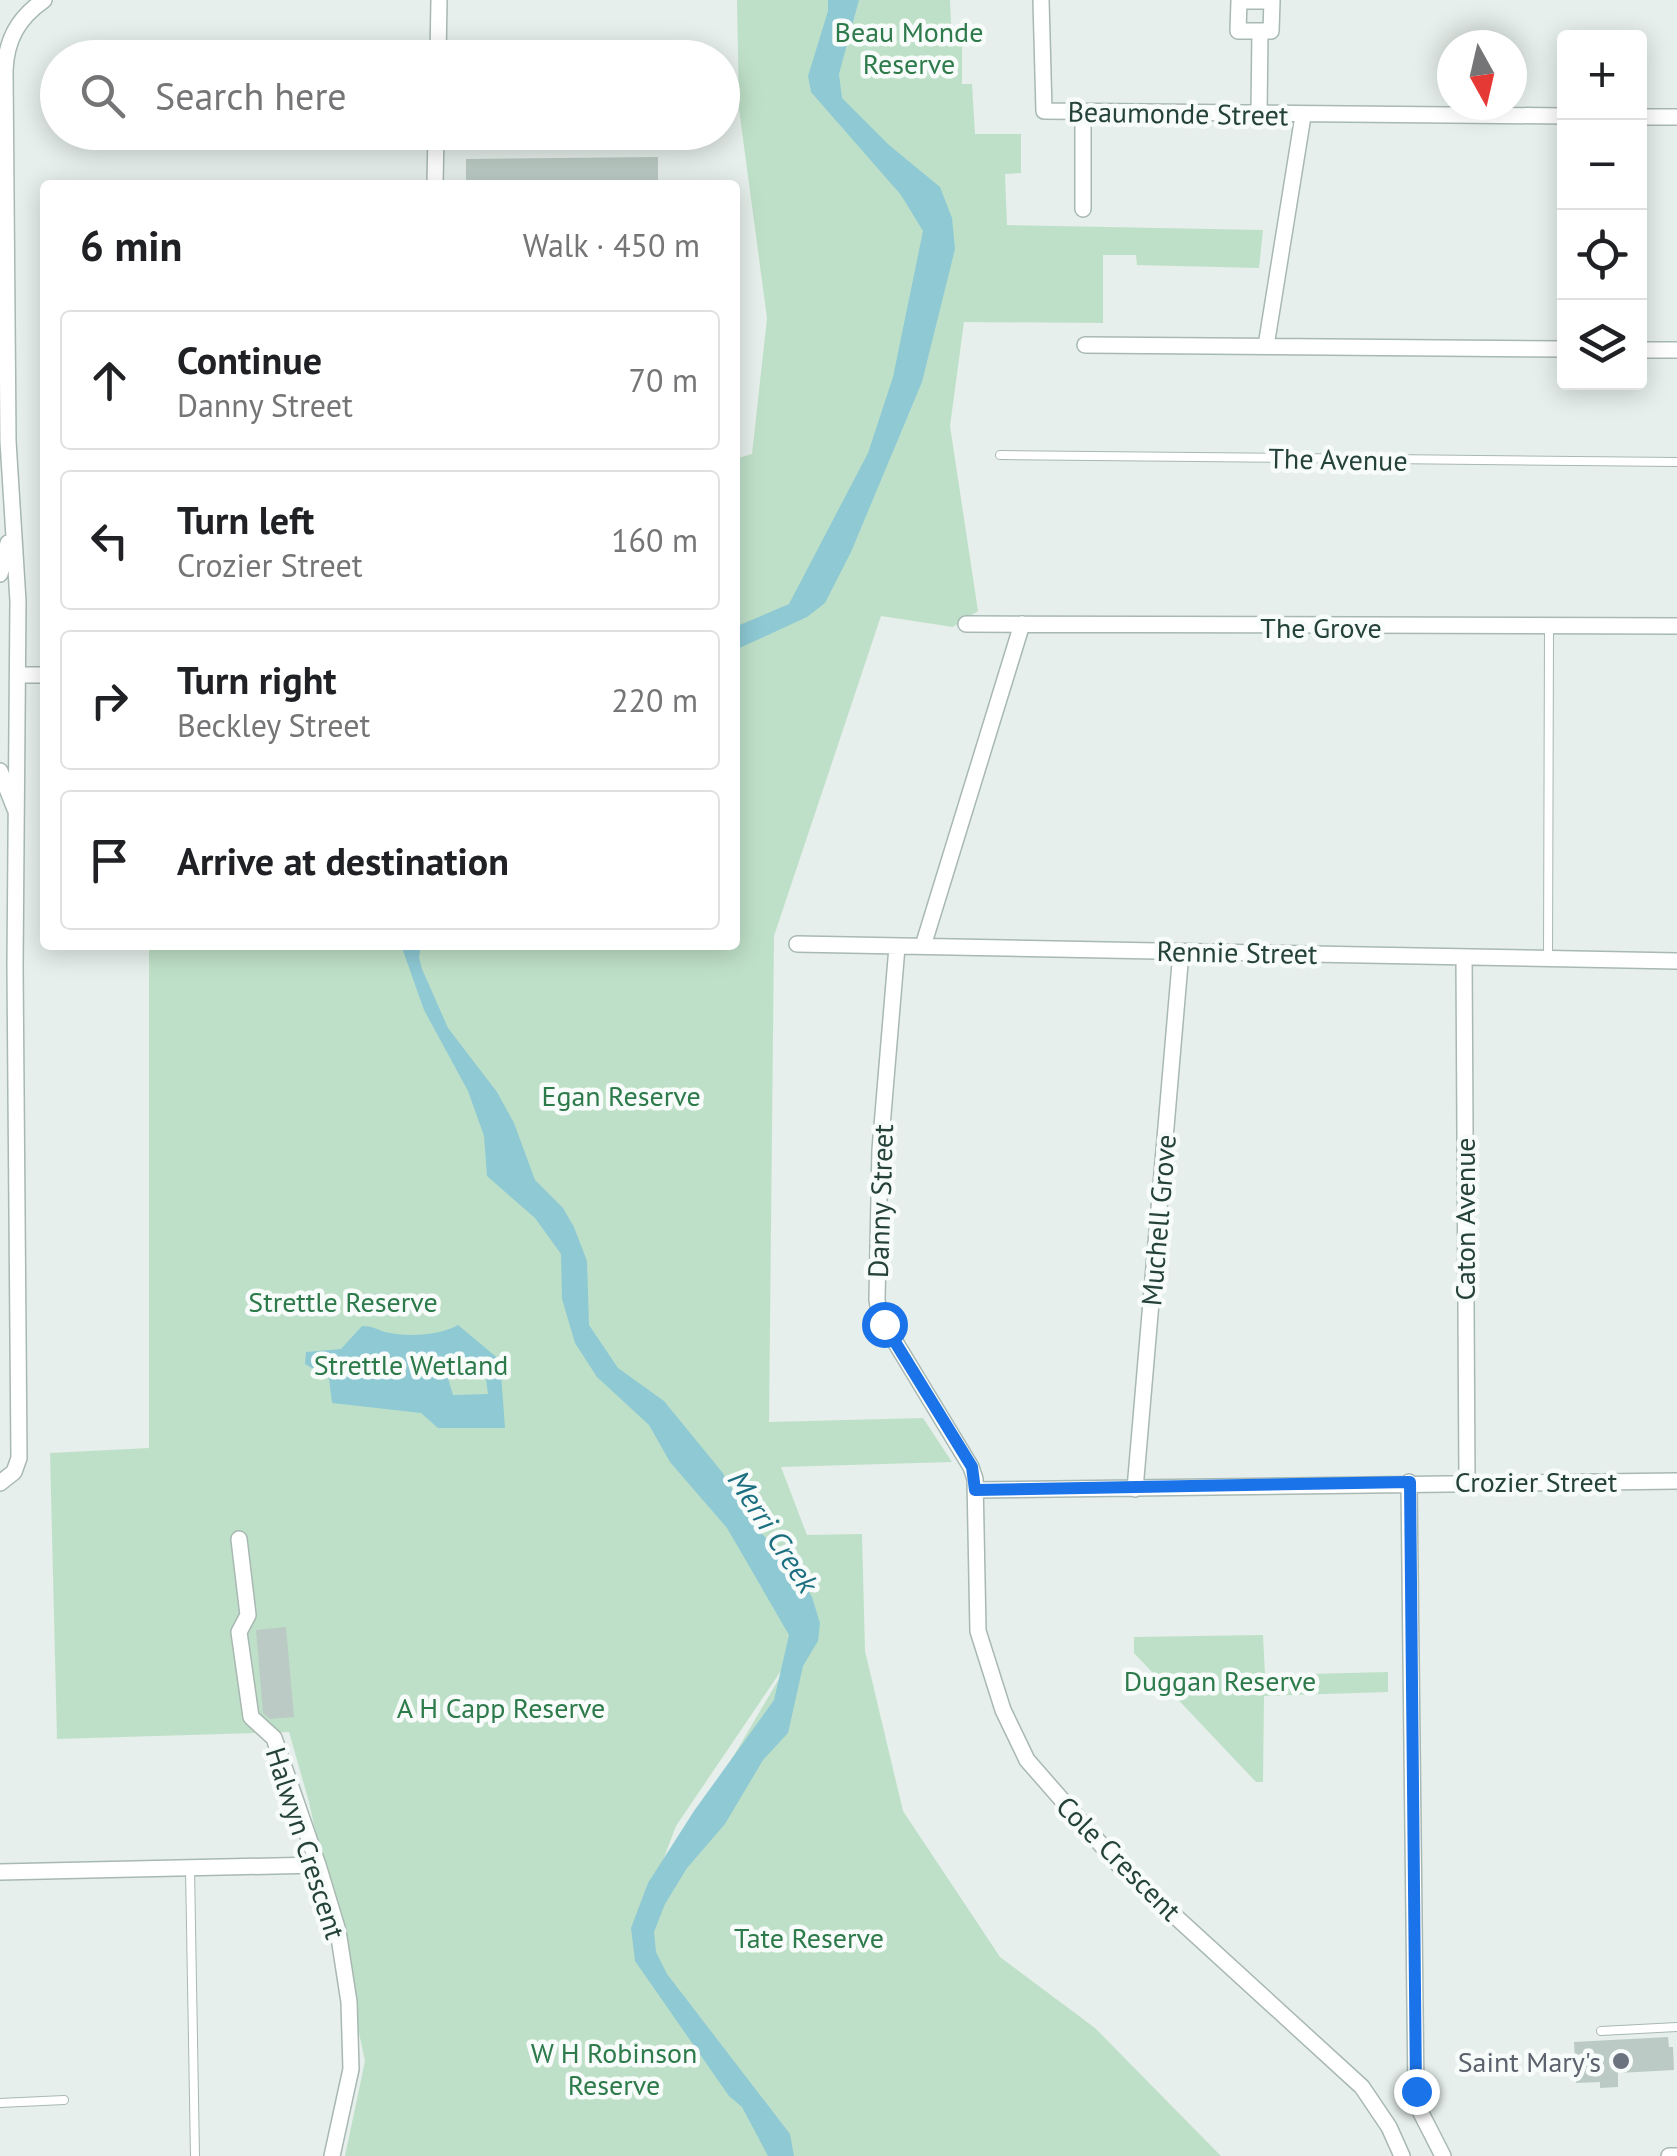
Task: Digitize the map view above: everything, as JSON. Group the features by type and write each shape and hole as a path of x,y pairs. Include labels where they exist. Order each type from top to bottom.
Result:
{"street":[{"path":"3,1482 14,1472 19,1458 7,1222 7,943 18,817 19,675 3,224 6,54 17,25 44,0"},
{"path":"438,40 439,0"},
{"name":"Beaumonde Street","path":"1041,0 1044,111 1557,116"},
{"path":"1259,114 1260,31"},
{"path":"1083,111 1083,209"},
{"path":"1266,346 1303,116"},
{"path":"1647,116 1677,116"},
{"path":"435,180 436,150"},
{"path":"1085,345 1557,349"},
{"path":"1647,350 1677,350"},
{"path":"0,574 12,529"},
{"name":"The Grove","path":"966,624 1677,626"},
{"path":"923,946 1022,624"},
{"path":"19,675 40,675"},
{"path":"0,771 18,817"},
{"name":"Rennie Street","path":"796,944 1677,961"},
{"name":"Danny Street","path":"897,946 880,1150 877,1300 880,1317 972,1467 975,1490"},
{"name":"Muchell Grove","path":"1134,1488 1181,952"},
{"name":"Caton Avenue","path":"1464,958 1467,1481"},
{"name":"Crozier Street","path":"975,1490 1677,1481"},
{"path":"1410,1482 1416,2095 1443,2156"},
{"name":"Cole Crescent","path":"975,1490 978,1630 1004,1710 1027,1760 1118,1864 1362,2087 1389,2126 1402,2156"},
{"name":"Halwyn Crescent","path":"239,1540 248,1615 239,1632 251,1717 274,1738 338,1932 348,2002 351,2070 332,2156"},
{"path":"0,1872 318,1865"},
{"path":"1669,2156 1677,2156"}],"lane":[{"name":"The Avenue","path":"1000,456 1677,462"},
{"path":"1548,959 1549,628"},
{"path":"190,1868 195,2156"},
{"path":"1601,2031 1677,2028"},
{"path":"0,2103 64,2100"}],"green space":[{"path":"737,0 950,0 951,24 962,41 962,84 972,84 975,134 1021,134 1021,173 1005,174 1007,225 1263,230 1259,268 1137,265 1136,255 1103,255 1103,323 964,322 950,426 978,611 953,627 881,616 774,936 769,1422 923,1418 952,1462 781,1467 807,1535 862,1534 865,1651 903,1811 1000,1957 1095,2028 1221,2156 345,2156 365,2061 309,1802 289,1732 57,1739 50,1453 149,1448 149,950 740,950 740,458 752,454 767,318 740,116","holes":["789,1659 790,1660 646,1905 676,1826"]},
{"name":"Duggan Reserve","path":"1263,1635 1265,1675 1388,1672 1388,1692 1264,1696 1263,1782 1256,1782 1134,1653 1134,1637"}],"water":[{"path":"828,0 859,0 839,74 842,98 889,145 940,187 952,218 955,249 922,382 851,552 825,603 807,617 740,648 740,625 789,604 868,453 893,377 923,231 901,195 811,92 808,76"},
{"path":"403,950 420,950 422,969 448,1028 497,1092 514,1123 535,1180 563,1208 574,1227 587,1261 589,1325 618,1368 664,1401 722,1472 754,1525 797,1572 812,1597 820,1623 818,1641 803,1666 788,1733 763,1760 725,1824 687,1868 665,1904 654,1932 656,1952 667,1974 790,2134 794,2156 768,2156 742,2107 729,2096 635,1961 631,1928 648,1883 774,1700 789,1635 727,1528 670,1462 649,1425 597,1377 575,1343 562,1299 561,1254 535,1218 487,1176 484,1136 468,1091 424,1010"},
{"name":"Strettle Wetland","path":"458,1325 500,1360 505,1428 438,1428 421,1413 332,1403 329,1378 305,1364 306,1352 341,1349 362,1326 413,1335","holes":["475,1357 485,1371 488,1394 453,1395 447,1375 458,1373 457,1358"]}],"building":[{"path":"658,157 658,180 466,180 466,159"},
{"path":"286,1627 294,1717 270,1719 263,1713 256,1630"},
{"name":"Saint Mary's","path":"1668,2037 1669,2047 1673,2047 1674,2070 1618,2073 1618,2087 1600,2088 1600,2082 1576,2083 1574,2042"}],"place":[{"name":"Saint Mary's","path":"1621,2061"}],"route":[{"path":"884,1324 972,1467 975,1490 1410,1482 1416,2091"}],"park label":[{"name":"Beau Monde Reserve","path":"909,47"},
{"name":"Egan Reserve","path":"621,1095"},
{"name":"Strettle Reserve","path":"343,1301"},
{"name":"A H Capp Reserve","path":"501,1707"},
{"name":"Tate Reserve","path":"809,1937"},
{"name":"W H Robinson Reserve","path":"614,2068"}],"water label":[{"name":"Merri Creek","path":"774,1531"}]}
